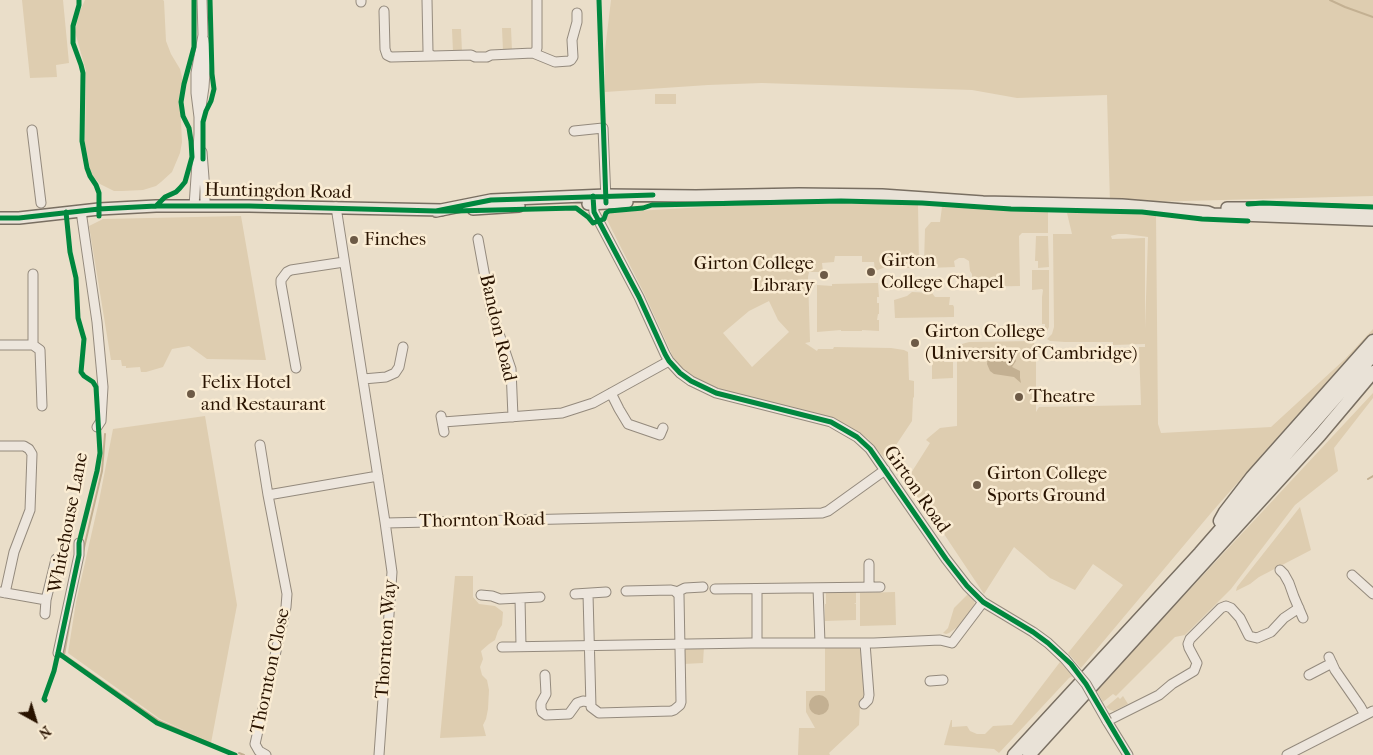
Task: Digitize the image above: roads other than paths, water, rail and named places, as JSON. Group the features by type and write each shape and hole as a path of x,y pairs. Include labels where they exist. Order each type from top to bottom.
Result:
{"highway":[{"path":"1200,553 1225,512 1252,477 1373,341"},
{"path":"1014,755 1200,553 1373,355"},
{"path":"1029,755 1320,435 1373,372"},
{"path":"1320,435 1344,416 1373,385"}],"main road":[{"name":"Huntingdon Road","path":"0,218 156,206 336,207 436,211 490,200 593,200 799,194 872,195 1050,205 1122,205 1208,212 1215,209 1373,220"},
{"name":"Huntingdon Road","path":"1264,212 1373,212"}],"street":[{"path":"199,206 198,117 202,110 206,57 202,0"},
{"path":"427,0 428,50 432,56"},
{"path":"534,53 537,48 537,0"},
{"path":"384,11 385,49 387,54 391,56 487,57 491,55 534,53 555,62 569,61 572,57 572,40 577,22 577,13"},
{"path":"574,131 603,128 606,199"},
{"path":"32,130 41,203"},
{"name":"Girton Road","path":"593,200 594,212 625,268 656,336 669,361 680,373 691,381 716,393 831,422 857,437 870,449 946,559 967,586 983,602 1033,632 1066,659 1086,684 1128,755"},
{"path":"336,207 386,523"},
{"name":"Whitehouse Lane","path":"81,211 97,322 103,387 101,421 98,427"},
{"name":"Bandon Road","path":"478,240 491,310 510,369 513,417"},
{"path":"296,368 281,280 291,270 344,262"},
{"path":"33,274 34,345"},
{"path":"0,345 34,345 40,350 42,406"},
{"path":"363,378 386,377 395,374 399,367 403,347"},
{"path":"444,432 442,419 513,417 562,413 593,403 669,361"},
{"path":"611,392 628,424 660,435 663,428"},
{"name":"Thornton Close","path":"260,445 286,594 286,607 255,744 259,751 266,755"},
{"path":"0,446 24,446 32,454 30,510 14,552 3,592 46,600"},
{"name":"Thornton Road","path":"386,523 822,513 828,511 885,470"},
{"path":"268,495 378,476"},
{"name":"Thornton Way","path":"378,755 392,572 386,523"},
{"name":"Whitehouse Lane","path":"58,653 79,555 79,543"},
{"path":"45,614 46,600 56,559"},
{"path":"869,564 869,587"},
{"path":"1280,570 1289,583 1303,618"},
{"path":"1352,575 1373,594"},
{"path":"714,589 880,586"},
{"path":"677,592 684,588 703,588"},
{"path":"818,588 820,643"},
{"path":"757,589 757,643"},
{"path":"588,594 591,707 599,713 674,710 681,702 680,598 677,592 671,590 626,591"},
{"path":"575,594 606,592"},
{"path":"481,595 500,599 540,597"},
{"path":"520,598 521,646"},
{"path":"502,647 757,643 865,644 940,640 952,643 983,602"},
{"path":"1107,721 1159,695 1172,684 1194,671 1196,663 1188,644 1190,639 1221,608 1226,606 1231,608 1240,618 1249,636 1257,638 1271,632 1284,618 1299,608"},
{"path":"864,704 868,700 869,695 865,644"},
{"path":"1287,755 1369,713 1360,706 1331,660 1309,675"},
{"path":"545,675 546,694 541,703 541,708 542,712 546,715 568,714 577,703 583,701 590,702"},
{"path":"930,681 943,680"}],"waterway":[{"path":"1330,0 1373,17"},
{"path":"83,552 102,471 105,434"},
{"path":"1368,479 1373,476"},
{"path":"73,603 64,655 159,721 218,747"},
{"path":"239,753 244,755"}],"place":[{"name":"Finches","path":"354,240"},
{"name":"Girton College Chapel","path":"871,272"},
{"name":"Girton College Library","path":"824,275"},
{"name":"Girton College (University of Cambridge)","path":"915,343"},
{"name":"Felix Hotel and Restaurant","path":"191,394"},
{"name":"Theatre","path":"1019,397"},
{"name":"Girton College Sports Ground","path":"977,485"}]}
